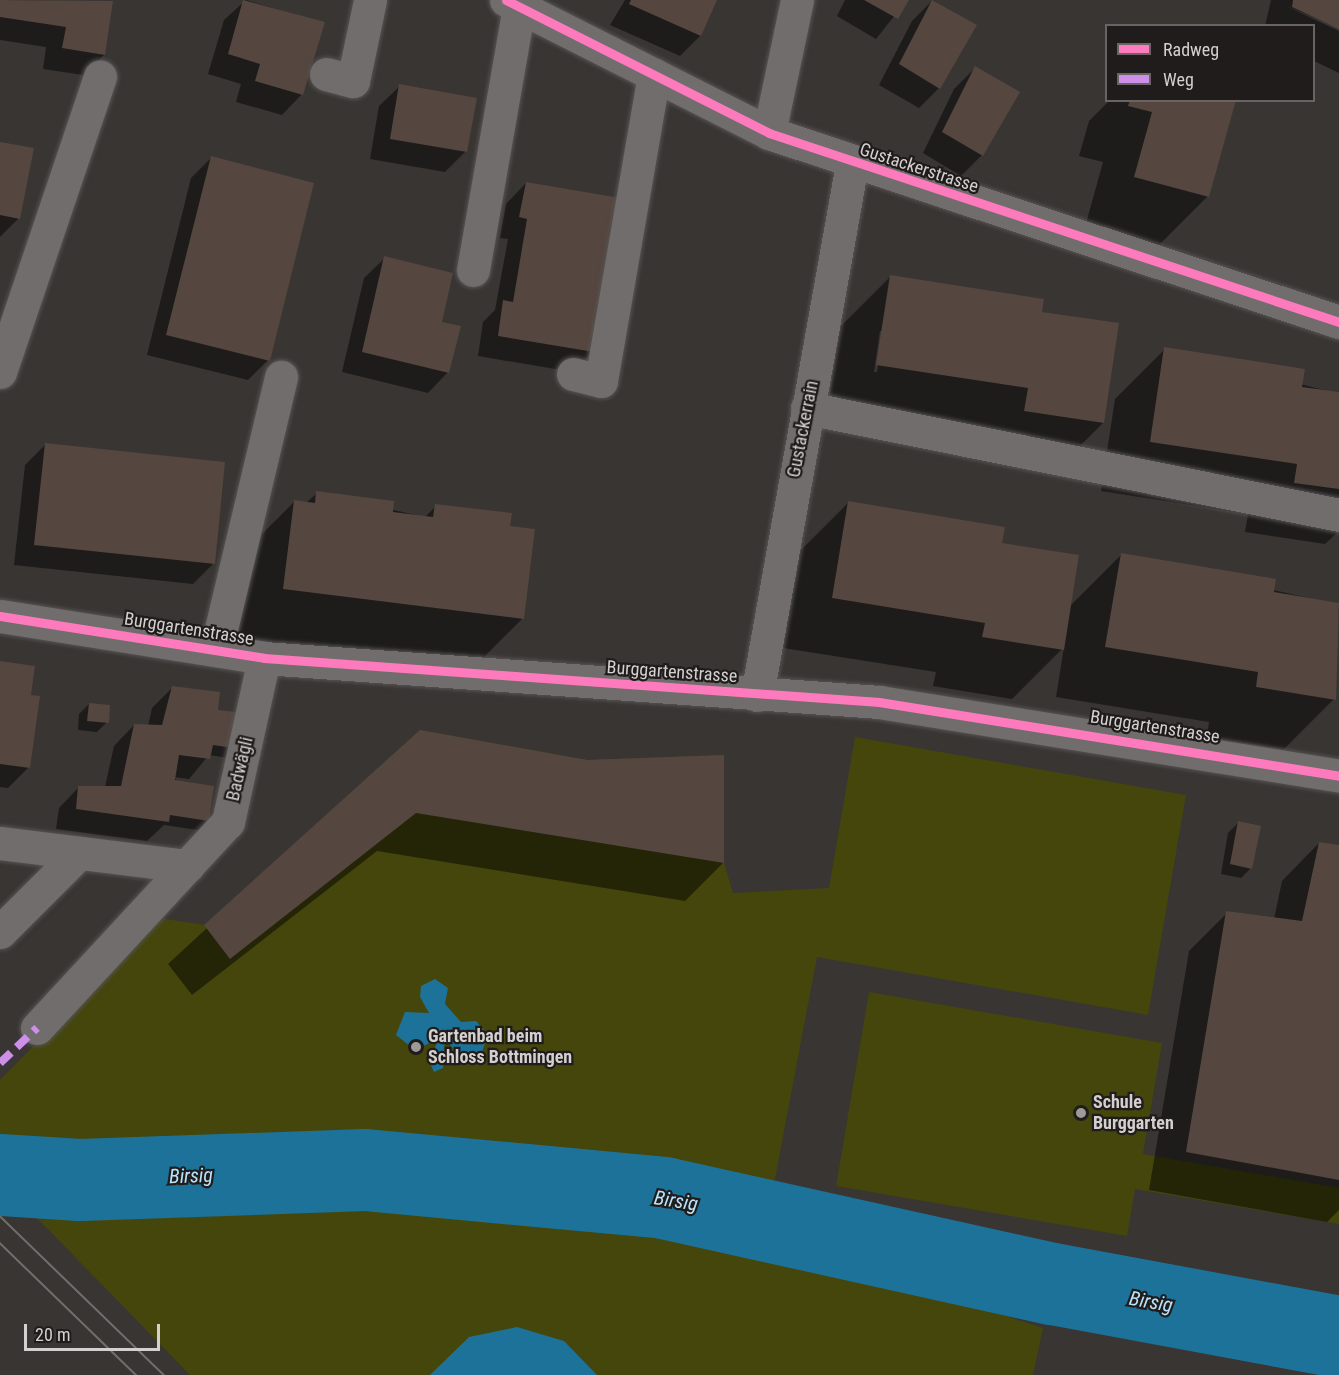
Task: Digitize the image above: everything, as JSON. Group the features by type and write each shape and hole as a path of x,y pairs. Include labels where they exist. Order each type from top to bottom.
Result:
{"street":[{"path":"326,74 353,81 370,0"},
{"path":"769,133 797,0"},
{"path":"473,270 513,3"},
{"name":"Gustackerstrasse","path":"513,3 769,133 852,164 1339,322"},
{"path":"573,374 601,381 654,75"},
{"path":"0,372 100,76"},
{"name":"Gustackerrain","path":"757,695 852,164"},
{"path":"216,650 281,377"},
{"path":"807,408 1339,515"},
{"name":"Burggartenstrasse","path":"0,616 264,658 879,702 1339,776"},
{"name":"Badwägli","path":"37,1028 228,822 264,658"},
{"path":"0,843 188,866"},
{"path":"0,932 80,853"}],"shaded area":[{"name":"Gartenbad beim Schloss Bottmingen","path":"420,730 587,760 724,755 724,863 733,893 829,888 855,737 1186,795 1148,1015 817,957 764,1237 1043,1328 1033,1375 190,1375 0,1180 0,1080 159,918 205,925"},
{"path":"869,992 1162,1043 1143,1154 1339,1188 1339,1224 1135,1189 1127,1236 836,1186"}],"water":[{"path":"435,979 448,988 445,1004 461,1022 476,1021 488,1035 482,1052 474,1057 455,1052 445,1037 443,1068 434,1072 430,1063 438,1039 415,1050 396,1035 405,1012 429,1013 420,997 421,986"},
{"path":"517,1327 564,1341 597,1375 430,1375 469,1337"}],"building":[{"path":"0,0 113,1 105,55 62,48 66,27 0,17"},
{"path":"243,0 325,22 303,95 255,81 260,64 228,54"},
{"path":"631,0 717,0 701,36 629,4"},
{"path":"864,0 909,0 898,19"},
{"path":"932,0 977,25 940,89 899,64"},
{"path":"1293,0 1339,0 1339,29 1292,7"},
{"path":"975,66 1020,92 983,156 942,132"},
{"path":"399,84 477,98 467,152 390,139"},
{"path":"1129,102 1235,102 1209,197 1134,177 1152,112 1128,106"},
{"path":"0,142 34,148 20,219 0,215"},
{"path":"211,156 314,183 270,361 166,335"},
{"path":"526,182 620,198 594,352 498,336 503,300 513,302 527,219 519,217"},
{"path":"384,256 453,273 442,322 461,326 449,373 362,352"},
{"path":"890,275 1044,299 1042,312 1119,323 1104,423 1024,411 1028,388 876,365"},
{"path":"1164,347 1305,369 1302,387 1339,392 1339,489 1294,483 1297,464 1150,442"},
{"path":"45,443 225,462 215,564 34,545"},
{"path":"316,491 394,501 393,512 433,517 435,504 512,513 510,526 535,529 524,619 283,589 294,500 315,503"},
{"path":"848,501 1005,527 1002,543 1079,555 1064,650 982,637 985,623 832,598"},
{"path":"1121,553 1276,579 1274,592 1339,603 1336,700 1256,687 1258,672 1105,647"},
{"path":"0,661 35,666 31,695 40,696 30,768 0,764"},
{"path":"172,686 220,692 218,710 245,713 240,749 213,745 210,759 179,755 175,780 214,786 209,821 170,815 169,822 76,809 78,786 121,786 134,724 162,725"},
{"path":"89,703 110,705 109,723 87,721"},
{"path":"420,730 587,760 724,755 724,863 416,813 230,959 204,925"},
{"path":"1238,821 1261,826 1252,869 1230,864"},
{"path":"1319,842 1339,845 1339,1180 1186,1152 1226,911 1302,921"}],"waterway":[{"name":"Birsig","path":"0,1175 80,1180 365,1170 664,1198 1053,1284 1339,1337"}],"tram line":[{"path":"0,1216 164,1375"},
{"path":"0,1243 136,1375"}],"marked path":[{"path":"0,1063 37,1028"}],"cycle path":[{"path":"506,0 769,133 1339,322"},
{"path":"0,616 264,658 879,702 1339,776"}],"place":[{"name":"Gartenbad beim Schloss Bottmingen","path":"416,1047"},
{"name":"Schule Burggarten","path":"1081,1113"}]}
